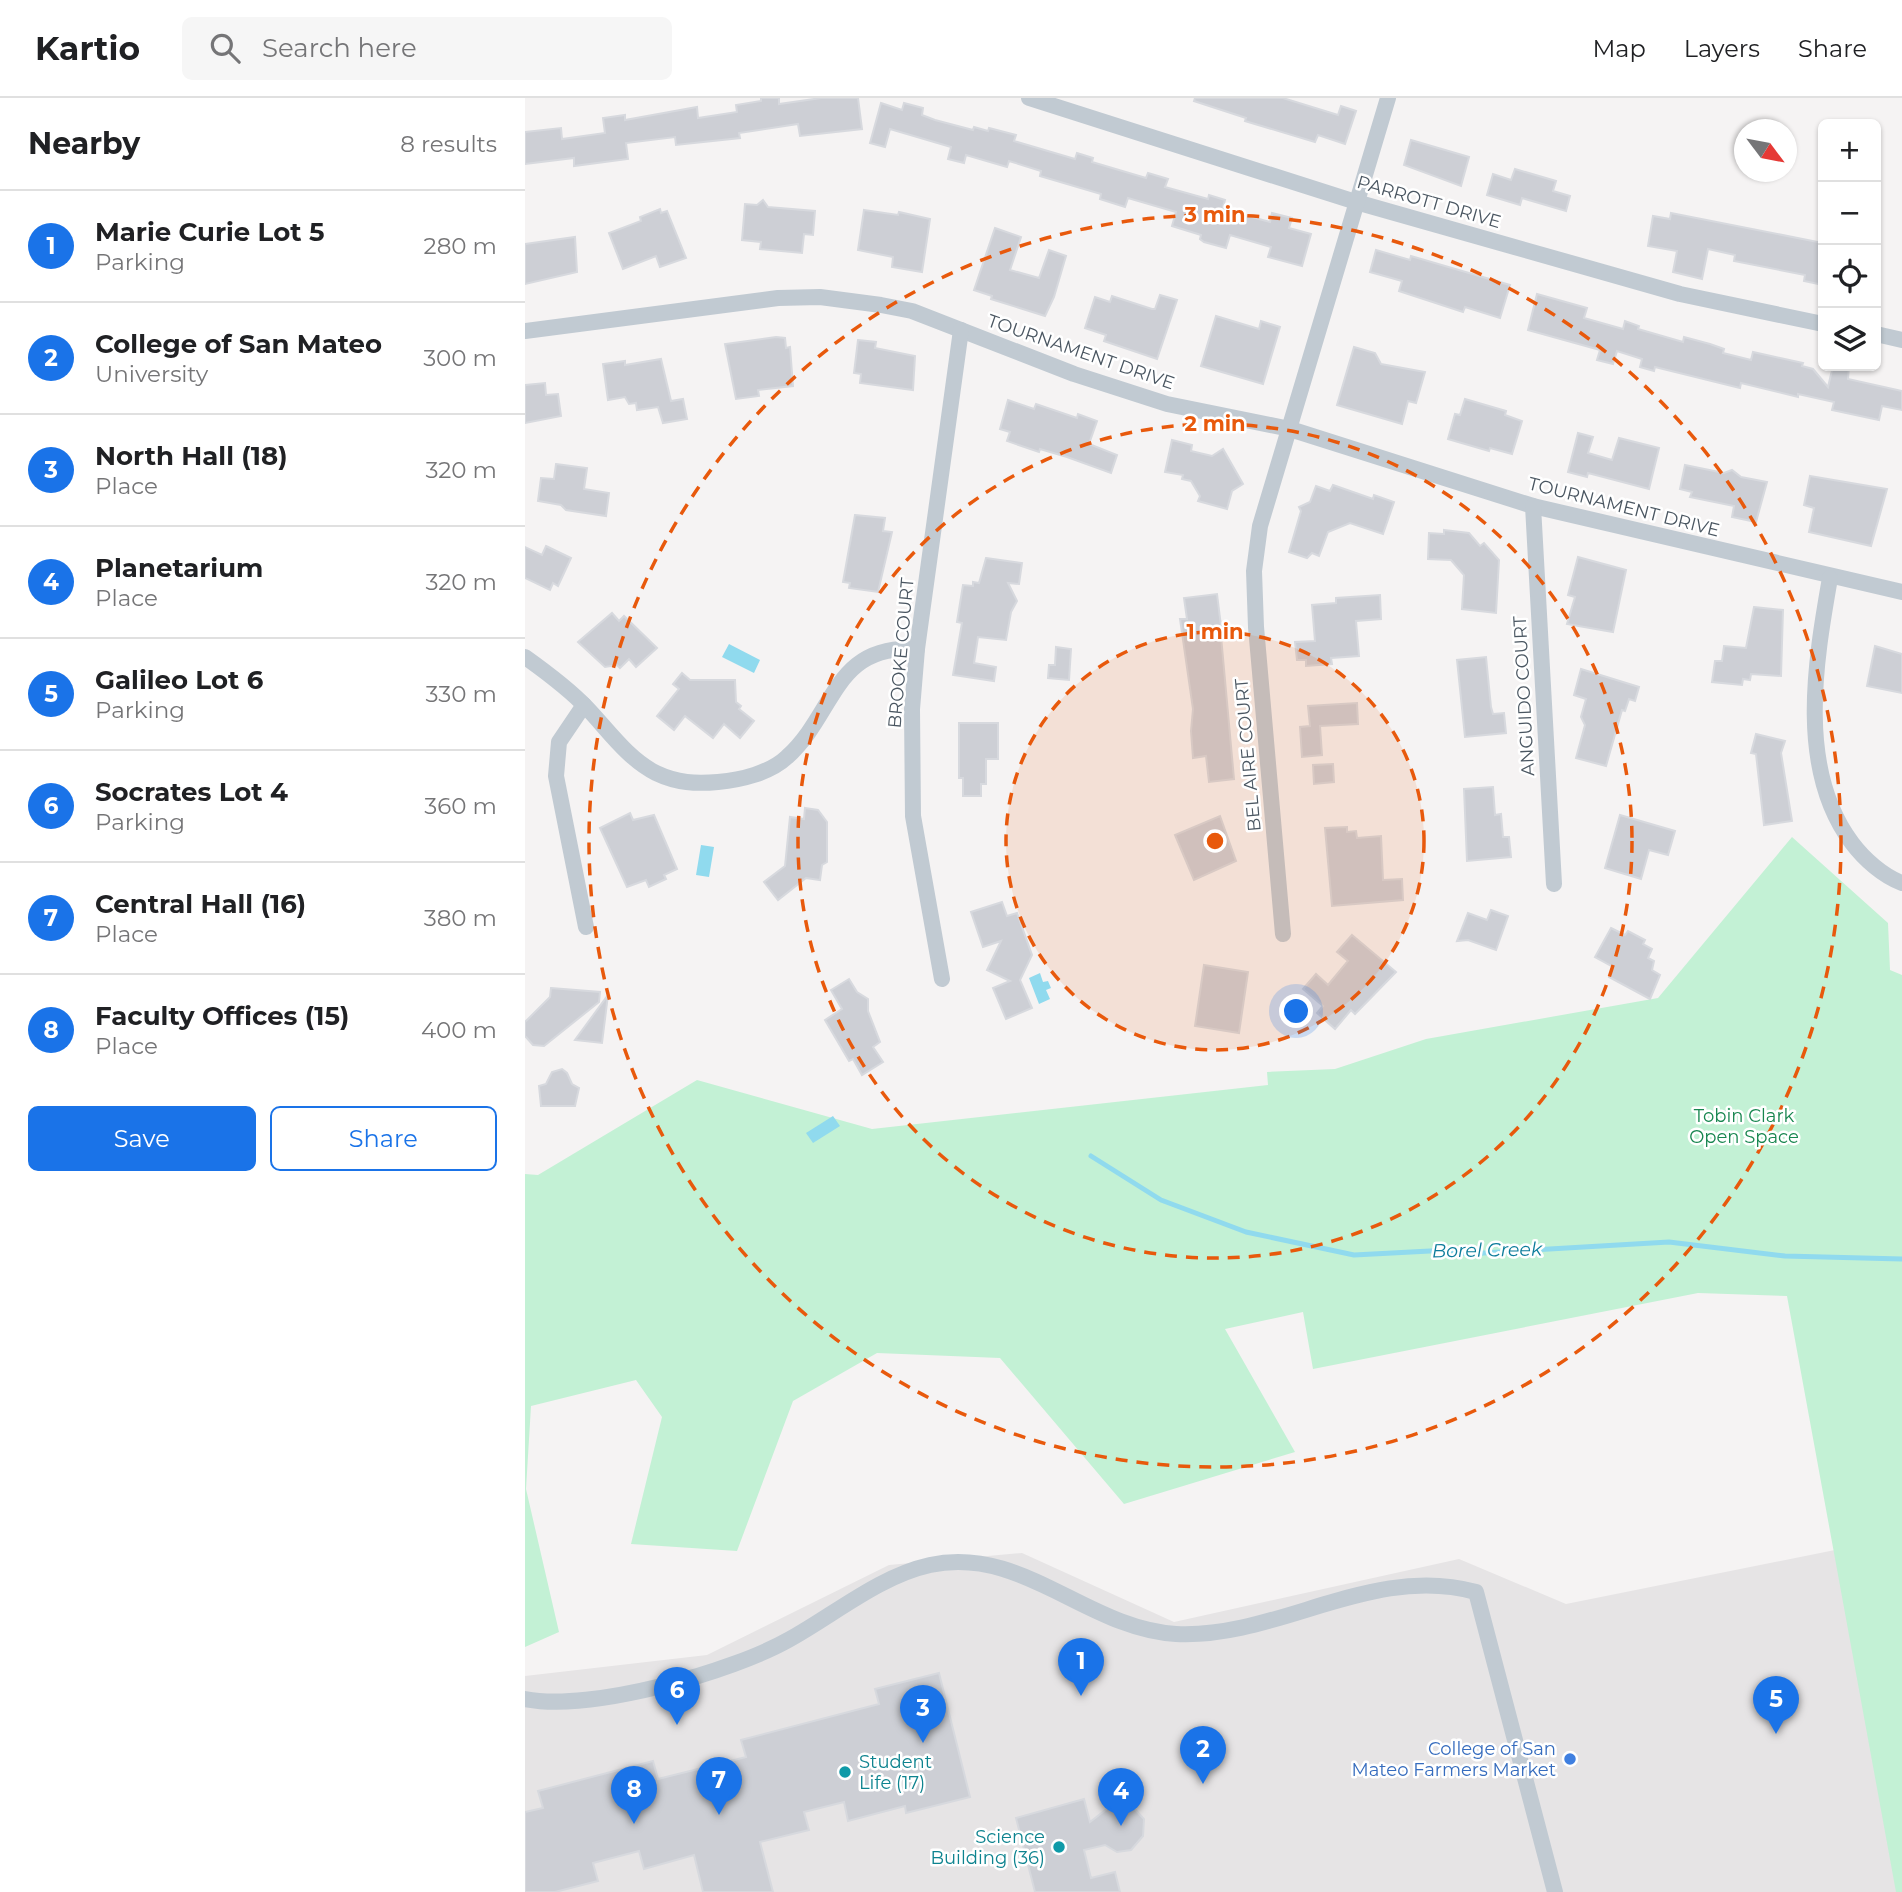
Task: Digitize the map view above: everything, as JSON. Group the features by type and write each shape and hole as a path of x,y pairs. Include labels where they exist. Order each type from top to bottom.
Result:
{"street":[{"name":"PARROTT DRIVE","path":"1029,98 1356,202 1680,294 1818,323"},
{"name":"BEL AIRE COURT","path":"1283,934 1256,627 1254,572 1260,526 1341,247 1388,98"},
{"name":"TOURNAMENT DRIVE","path":"525,331 695,307 810,297 912,311 1075,374 1167,404 1290,429 1533,506 1902,593"},
{"name":"BROOKE COURT","path":"943,979 913,816 912,709 917,649 961,330"},
{"path":"1881,335 1902,340"},
{"name":"ANGUIDO COURT","path":"1533,506 1555,884"},
{"path":"1830,578 1819,649 1816,710 1820,778 1837,823 1859,852 1902,883"},
{"path":"525,657 584,705 628,752 656,773 690,784 726,781 761,772 786,758 809,732 836,684 857,662 891,650 917,649"},
{"path":"584,705 559,742 556,776 586,927"},
{"path":"525,1699 559,1702 604,1698 722,1668 768,1651 909,1571 947,1562 995,1564 1030,1577 1110,1617 1174,1634 1222,1631 1407,1585 1432,1583 1476,1592 1555,1892"}],"shaded area":[{"path":"1835,1550 1901,1892 525,1892 525,1676 707,1655 889,1565 1022,1553 1174,1622 1459,1559 1566,1604"}],"green space":[{"name":"Tobin Clark Open Space","path":"1792,837 1888,923 1890,970 1902,975 1902,1892 1896,1892 1787,1296 1698,1293 1313,1369 1303,1312 1225,1329 1295,1452 1124,1504 1000,1358 877,1353 793,1401 737,1551 631,1544 662,1417 636,1380 531,1406 526,1489 559,1632 525,1647 525,1174 538,1175 697,1080 872,1129 1268,1085 1267,1072 1335,1069 1426,1039 1658,998"}],"water":[{"path":"729,644 760,660 754,673 722,657"},
{"path":"701,845 714,847 709,877 696,875"},
{"path":"1040,973 1043,982 1048,981 1051,988 1046,990 1050,999 1039,1004 1029,978"},
{"path":"833,1116 840,1126 813,1143 806,1133"}],"building":[{"path":"761,98 779,98 779,104 821,98 858,98 862,129 800,136 798,124 739,133 740,138 676,145 675,137 626,143 628,159 574,166 574,158 525,164 525,132 561,128 562,139 605,133 603,118 625,115 625,120 697,107 698,118 737,112 736,105 761,101"},
{"path":"1195,98 1283,98 1338,115 1341,106 1356,111 1345,144 1318,135 1315,142 1245,121 1246,118 1194,101"},
{"path":"881,103 902,110 904,103 923,108 922,115 935,120 973,130 974,127 988,131 989,128 1016,135 1014,141 1075,159 1077,153 1093,158 1092,162 1146,178 1148,173 1168,179 1165,187 1208,199 1209,195 1225,200 1223,207 1237,213 1270,222 1272,213 1292,218 1289,228 1311,234 1302,266 1268,257 1271,247 1230,235 1226,248 1204,242 1200,239 1201,235 1172,226 1176,212 1128,198 1125,207 1100,199 1101,194 1040,176 1041,171 1009,161 1007,167 966,155 964,163 948,159 951,147 890,129 885,147 870,143"},
{"path":"1411,140 1469,157 1461,186 1404,165"},
{"path":"1515,169 1556,181 1553,191 1570,196 1566,211 1522,198 1520,205 1487,195 1493,174 1511,180"},
{"path":"763,200 768,207 815,211 813,235 804,234 802,253 760,249 761,242 742,240 745,204 757,205"},
{"path":"660,209 661,213 667,211 686,258 660,267 656,256 623,269 609,233 641,221 640,217"},
{"path":"864,210 898,215 899,212 930,219 922,272 892,267 893,257 858,250"},
{"path":"1671,213 1818,242 1818,284 1804,281 1805,275 1734,261 1735,255 1708,249 1702,279 1673,272 1677,251 1648,246 1653,216 1670,219"},
{"path":"995,228 1021,237 1010,270 1039,278 1049,250 1066,256 1054,297 1045,316 991,299 992,296 974,290"},
{"path":"575,237 577,272 525,284 525,244"},
{"path":"1376,250 1410,260 1411,256 1510,285 1500,318 1465,307 1463,312 1399,291 1402,281 1370,272"},
{"path":"1537,294 1587,308 1584,318 1623,329 1625,321 1639,326 1638,329 1683,342 1684,337 1710,344 1724,349 1723,353 1751,360 1753,352 1803,363 1802,366 1813,369 1828,387 1832,371 1849,371 1848,379 1902,391 1902,410 1882,406 1879,420 1832,410 1834,402 1798,394 1798,397 1741,383 1740,388 1655,367 1654,371 1640,367 1642,359 1617,351 1613,364 1597,360 1600,350 1528,330"},
{"path":"1160,295 1177,300 1157,359 1104,341 1106,335 1085,328 1095,297 1110,302 1112,296 1155,309"},
{"path":"1216,316 1259,329 1261,321 1280,327 1263,384 1201,366"},
{"path":"785,338 786,348 790,347 793,386 758,390 759,396 736,399 725,344"},
{"path":"858,340 876,342 875,348 915,356 913,390 860,383 861,374 854,373"},
{"path":"1354,347 1375,353 1381,364 1425,372 1416,403 1408,401 1402,424 1337,405"},
{"path":"661,359 671,401 683,399 687,419 663,423 658,407 637,410 636,403 629,404 625,397 608,400 603,364 625,361 625,365"},
{"path":"545,383 546,395 558,394 561,416 525,423 525,385"},
{"path":"1465,399 1506,411 1505,415 1522,421 1512,454 1490,448 1489,451 1448,439 1455,414 1460,415"},
{"path":"1008,400 1034,409 1036,404 1077,418 1078,414 1097,421 1089,444 1117,455 1111,473 1067,457 1040,449 1039,452 1007,441 1010,432 1000,429"},
{"path":"1578,433 1593,437 1588,453 1612,460 1619,438 1659,448 1649,489 1588,473 1587,477 1568,472"},
{"path":"1172,440 1192,445 1191,451 1212,456 1223,449 1243,484 1232,491 1227,509 1198,501 1200,496 1191,481 1182,479 1183,475 1165,472"},
{"path":"556,464 587,468 584,489 609,493 606,516 566,510 561,505 538,501 541,478 554,479"},
{"path":"1685,465 1724,473 1732,470 1741,477 1767,482 1756,522 1732,517 1734,506 1690,497 1692,492 1680,489"},
{"path":"1810,476 1887,489 1871,546 1809,532 1814,508 1804,505"},
{"path":"1333,485 1373,499 1374,495 1394,502 1383,534 1350,523 1328,532 1319,556 1312,553 1307,558 1289,552 1301,511 1299,507 1310,502 1316,486 1330,491"},
{"path":"855,515 885,518 883,531 892,532 878,592 849,588 850,583 843,582"},
{"path":"1444,530 1469,533 1480,546 1484,543 1499,560 1496,613 1462,609 1464,575 1451,560 1428,559 1429,533 1444,534"},
{"path":"546,546 571,558 558,586 553,583 550,590 525,578 525,547 542,555"},
{"path":"1578,557 1626,570 1613,632 1567,624 1575,597 1568,595"},
{"path":"986,558 1022,563 1019,584 1008,583 1017,601 1011,612 1006,640 978,637 974,663 996,667 994,681 953,675 962,623 957,622 963,585 973,586 973,582 979,583"},
{"path":"1217,594 1221,626 1229,630 1221,636 1234,779 1209,782 1206,756 1193,758 1193,709 1180,619 1187,619 1184,598"},
{"path":"1380,595 1381,619 1356,621 1359,656 1331,658 1332,664 1306,666 1306,660 1297,660 1295,642 1315,641 1312,605 1336,603 1336,598"},
{"path":"1754,607 1783,610 1781,676 1751,674 1750,680 1743,679 1742,685 1712,682 1715,661 1722,661 1724,646 1746,648"},
{"path":"612,613 619,621 624,616 657,648 636,667 629,659 620,668 617,665 605,667 578,642"},
{"path":"1875,646 1902,654 1902,693 1867,686"},
{"path":"1056,647 1071,649 1069,680 1048,678 1049,665 1055,665"},
{"path":"1486,657 1491,707 1493,714 1504,713 1506,733 1465,737 1457,660"},
{"path":"1581,669 1639,687 1635,701 1629,699 1625,711 1622,710 1606,766 1576,758 1585,725 1581,717 1586,699 1574,695"},
{"path":"682,673 690,680 735,680 736,702 741,706 739,709 754,721 740,738 724,724 713,738 685,716 674,730 657,716 679,689 673,684"},
{"path":"1357,703 1358,724 1320,726 1322,755 1302,757 1300,727 1310,726 1308,706"},
{"path":"959,723 998,723 998,759 986,759 986,784 981,784 981,796 963,796 963,778 959,778"},
{"path":"1756,734 1785,741 1781,753 1792,821 1764,825 1756,754 1751,753"},
{"path":"1333,764 1334,782 1314,784 1313,765"},
{"path":"1493,787 1495,815 1501,814 1503,837 1509,837 1511,857 1467,861 1464,789"},
{"path":"805,808 818,810 827,822 827,862 822,865 820,880 806,878 778,900 764,882 785,866 790,817 804,819"},
{"path":"630,813 633,820 654,815 677,869 664,875 666,879 649,887 646,880 627,887 600,828"},
{"path":"1620,815 1675,831 1668,855 1649,850 1641,879 1605,868"},
{"path":"1220,816 1236,861 1194,880 1175,835"},
{"path":"1347,827 1347,832 1356,831 1357,838 1381,836 1383,880 1402,879 1403,900 1332,906 1325,828"},
{"path":"1002,902 1007,916 1017,913 1032,955 1020,980 1032,1008 1006,1019 993,988 1010,981 987,970 1001,941 983,947 971,912"},
{"path":"1491,910 1508,916 1496,950 1468,940 1457,941 1468,913 1487,920"},
{"path":"1611,928 1625,935 1628,931 1645,940 1643,944 1652,949 1648,958 1654,961 1652,970 1660,975 1650,999 1609,977 1613,967 1595,957"},
{"path":"1352,935 1396,972 1355,1014 1351,1010 1335,1029 1317,1013 1323,1006 1303,989 1316,974 1328,985 1348,961 1337,952"},
{"path":"1204,965 1248,972 1239,1033 1195,1026"},
{"path":"849,979 857,992 868,999 868,1011 880,1042 873,1047 883,1062 862,1075 853,1059 849,1061 825,1020 842,1009 831,990"},
{"path":"551,988 600,992 599,1002 544,1046 533,1045 525,1036 525,1022 550,997"},
{"path":"608,995 602,1043 575,1040"},
{"path":"562,1069 572,1084 579,1088 575,1106 541,1106 539,1086 546,1084 552,1072"},
{"path":"939,1673 970,1797 906,1813 905,1806 848,1821 844,1802 804,1812 809,1830 760,1842 773,1892 703,1892 694,1855 644,1869 639,1851 593,1863 598,1881 555,1892 525,1892 525,1812 543,1808 538,1791 653,1761 658,1779 746,1757 741,1740 879,1704 875,1689"},
{"name":"Science Building (36)","path":"1084,1799 1090,1822 1108,1808 1120,1804 1133,1807 1144,1819 1143,1836 1131,1850 1117,1852 1105,1845 1084,1850 1091,1878 1115,1872 1120,1892 1035,1892 1016,1818"}],"waterway":[{"name":"Borel Creek","path":"1091,1156 1161,1200 1246,1232 1354,1255 1449,1250 1467,1254 1669,1242 1785,1256 1902,1259"}],"place":[{"name":"Marie Curie Lot 5","path":"1081,1696"},
{"name":"Socrates Lot 4","path":"677,1725"},
{"name":"Galileo Lot 6","path":"1776,1734"},
{"name":"North Hall (18)","path":"923,1743"},
{"name":"College of San Mateo Farmers Market","path":"1570,1759"},
{"name":"Student Life (17)","path":"845,1772"},
{"name":"College of San Mateo","path":"1203,1784"},
{"name":"Central Hall (16)","path":"719,1815"},
{"name":"Faculty Offices (15)","path":"634,1824"},
{"name":"Planetarium","path":"1121,1826"},
{"name":"Science Building (36)","path":"1059,1847"}]}
